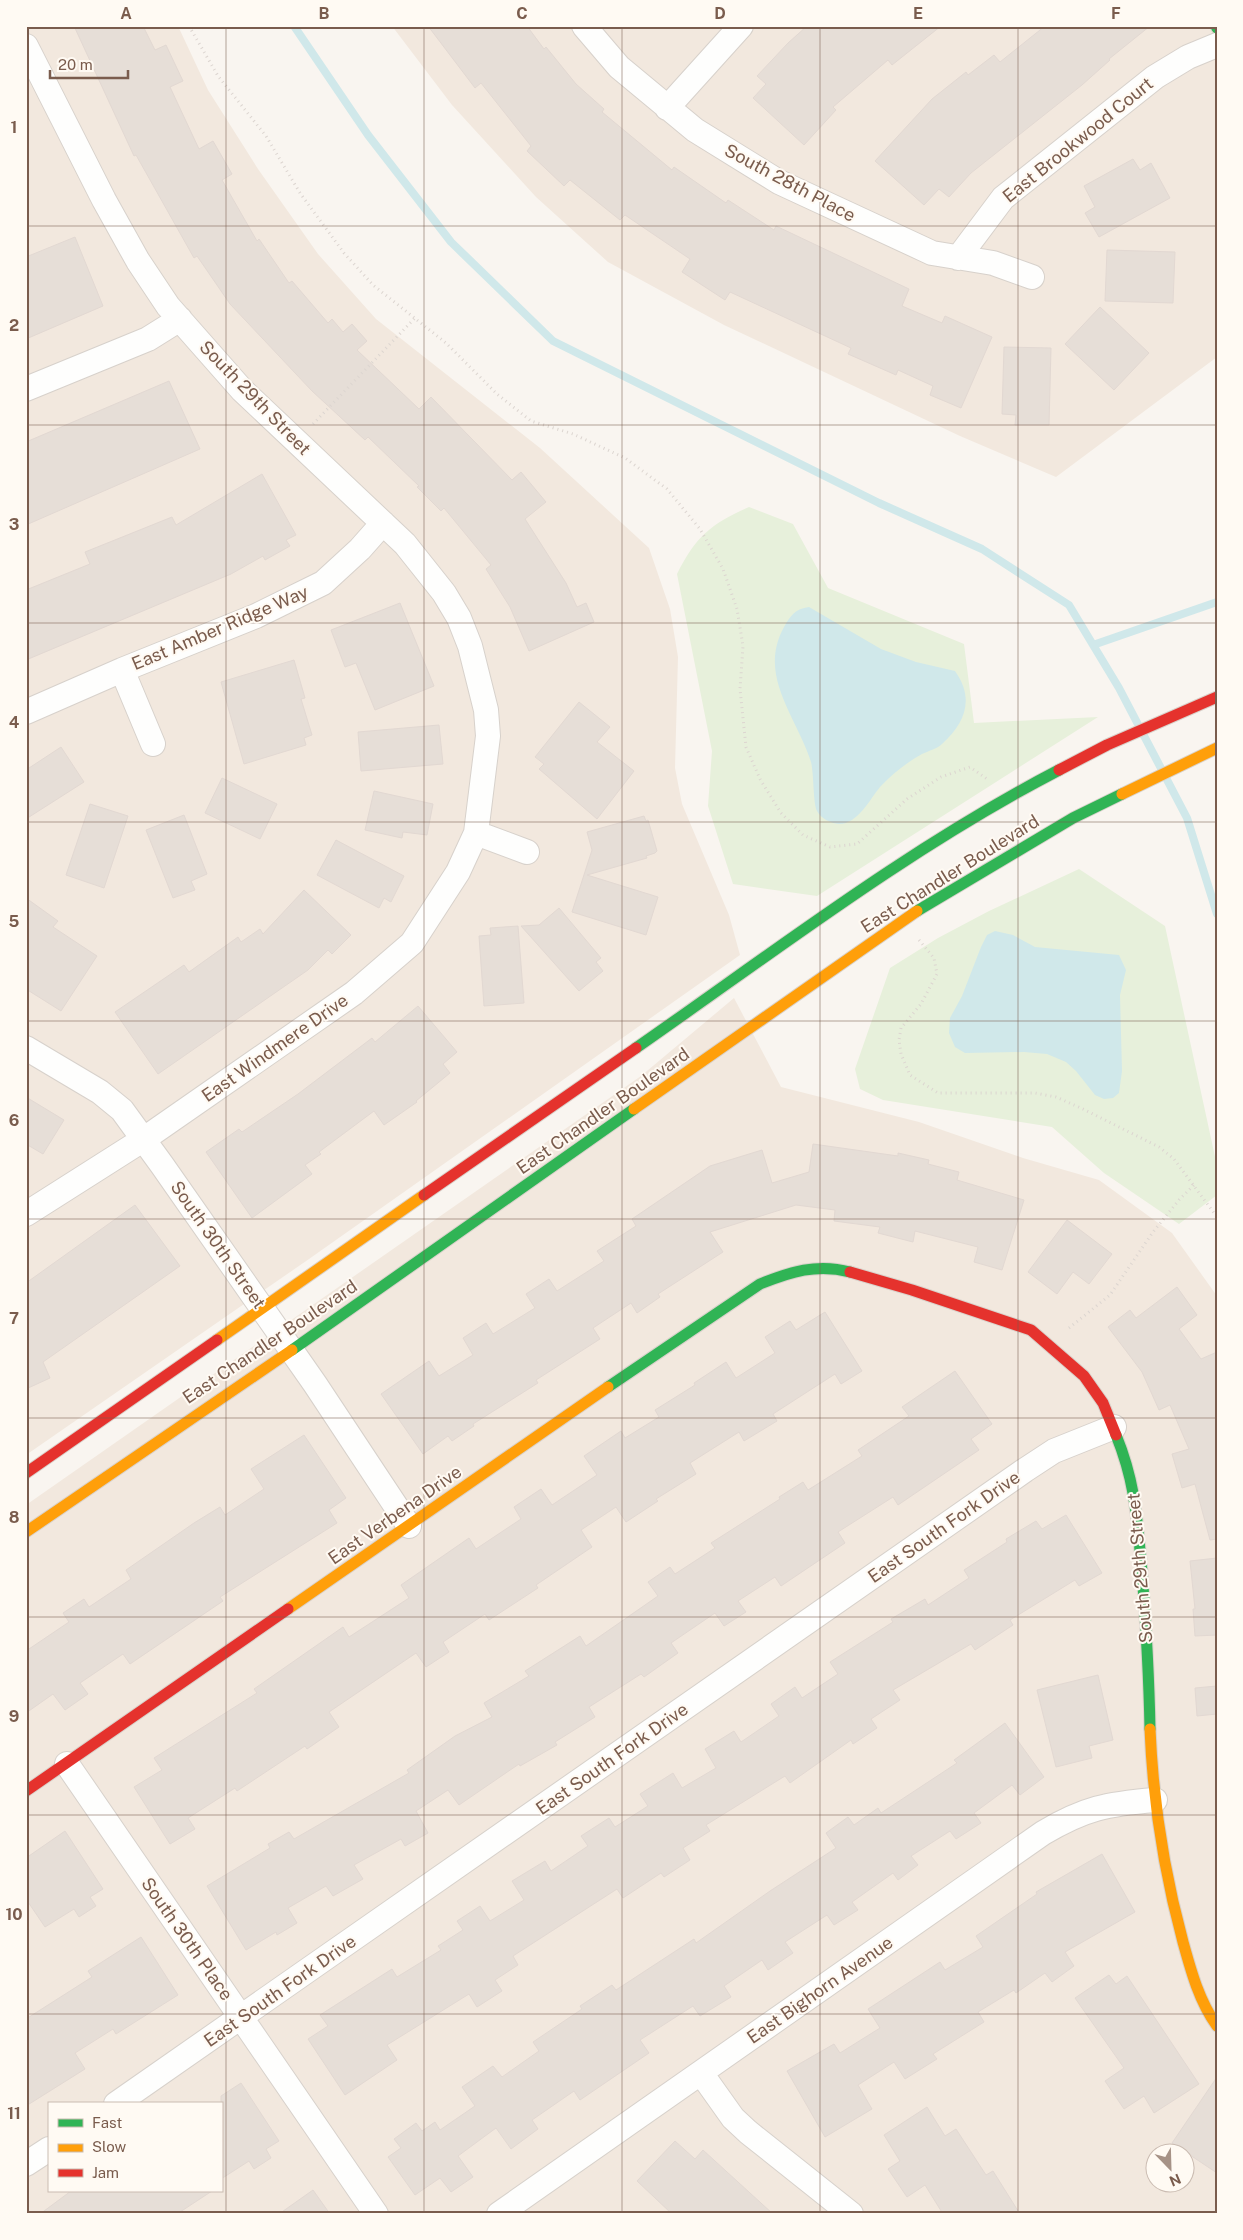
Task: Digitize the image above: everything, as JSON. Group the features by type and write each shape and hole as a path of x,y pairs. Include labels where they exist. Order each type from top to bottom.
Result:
{"main road":[{"name":"East Chandler Boulevard","path":"26,1473 882,876 994,804 1107,745 1217,698"},
{"name":"East Chandler Boulevard","path":"26,1532 291,1351 903,920 1020,849 1121,794 1217,748"},
{"name":"South 29th Street","path":"787,1272 815,1267 845,1271 1000,1318 1031,1330 1084,1376 1103,1403 1114,1427 1129,1470 1139,1523 1155,1800 1170,1895 1195,1984 1209,2015 1217,2026"},
{"name":"East Verbena Drive","path":"26,1792 728,1304 760,1284 787,1272"}],"street":[{"name":"South 28th Place","path":"584,26 619,67 668,108 703,136 779,182 932,253 993,263 1032,277"},
{"path":"668,108 741,26"},
{"name":"East Brookwood Court","path":"958,258 1004,198 1155,77 1188,57 1217,45"},
{"name":"South 29th Street","path":"29,60 138,261 180,319 242,390 382,523 426,568 459,618 479,676 486,710 488,736"},
{"path":"26,389 148,339 180,319"},
{"name":"East Amber Ridge Way","path":"26,712 122,670 256,616 323,583 360,550 382,523"},
{"name":"East Amber Ridge Way","path":"122,670 153,744"},
{"name":"East Windmere Drive","path":"26,1214 144,1139 354,993 412,943 458,872 476,833 488,736"},
{"path":"476,833 527,852"},
{"name":"South 30th Street","path":"26,1048 100,1092 122,1110 291,1351 409,1526"},
{"name":"East South Fork Drive","path":"119,2102 1025,1470 1054,1451 1114,1427"},
{"name":"South 30th Place","path":"67,1764 376,2214"},
{"name":"East Bighorn Avenue","path":"499,2214 1043,1833 1090,1809 1119,1803 1155,1800"},
{"path":"701,2073 733,2118 852,2214"},
{"path":"26,2164 48,2150"}],"path":[{"path":"189,26 218,76 266,136 300,194 344,254 373,285 446,343 497,394 531,421 573,434 625,458 668,489 700,529 723,569 737,609 743,646 740,689 746,747 760,779 781,813 803,835 830,847 857,844 907,798 941,777 970,767 988,779"},
{"path":"295,442 415,318"},
{"path":"924,932 918,938 934,958 937,974 921,1004 901,1028 899,1040 901,1054 910,1075 938,1093 1035,1093 1056,1097 1159,1147 1174,1159 1217,1217"},
{"path":"1050,1345 1110,1295 1153,1232 1194,1185"}],"shaded area":[{"path":"26,26 178,26 208,90 258,169 318,254 376,319 540,448 649,548 670,609 678,657 675,768 682,804 729,915 740,955 309,1259 26,1455"},
{"path":"392,26 1217,26 1217,357 1056,477 960,436 724,325 608,262 536,197 452,105"},
{"path":"734,998 781,1087 919,1122 1023,1158 1099,1180 1172,1233 1217,1296 1217,2214 26,2214 26,1505 641,1076"}],"green space":[{"path":"749,507 793,524 828,588 964,644 974,723 1098,717 817,896 733,884 708,806 712,751 677,574 691,550 706,533 724,519"},
{"path":"1079,869 1165,926 1217,1166 1217,1195 1179,1224 1104,1173 1052,1127 883,1100 860,1089 855,1069 890,968 938,938 989,911"}],"water":[{"path":"809,607 881,649 916,662 955,671 965,691 965,710 957,728 950,736 940,746 922,754 899,769 880,787 858,815 846,823 833,823 826,820 817,811 811,762 782,696 777,679 775,662 777,645 784,627 794,613"},
{"path":"995,931 1013,935 1035,947 1119,955 1126,970 1120,995 1122,1071 1119,1093 1113,1098 1104,1099 1095,1095 1076,1071 1066,1062 1047,1054 1024,1052 965,1053 955,1047 949,1033 950,1018 962,996 987,935"}],"building":[{"path":"74,26 143,26 155,50 166,45 183,81 170,87 199,149 213,141 232,174 222,180 257,241 259,239 289,283 292,281 328,323 332,319 343,332 352,324 367,341 357,350 419,409 431,397 512,480 521,472 546,502 525,519 566,583 577,607 586,603 594,622 529,651 510,607 486,569 491,565 444,508 441,511 417,487 419,486 368,437 365,440 312,391 230,304 197,256 194,258 136,155 134,156"},
{"path":"428,26 527,26 544,49 546,47 576,84 604,109 602,112 672,170 674,167 726,203 728,200 774,230 776,226 909,289 902,306 942,323 945,316 992,337 961,408 930,395 933,386 898,370 896,375 848,354 851,348 730,292 725,300 682,272 690,259 625,215 620,220 570,180 564,186 527,151 531,146 481,83 475,88"},
{"path":"807,26 941,26 892,65 888,60 833,107 836,110 804,145 753,98 766,84 757,76"},
{"path":"1045,26 1150,26 1109,59 1082,85 971,173 949,197 939,189 924,205 875,161 932,99 966,72 968,75 994,55 1000,62"},
{"path":"1133,159 1140,170 1151,163 1170,198 1099,237 1085,213 1095,207 1084,186"},
{"path":"75,237 103,306 26,339 26,257"},
{"path":"1107,250 1175,252 1173,303 1105,301"},
{"path":"1100,307 1149,353 1114,390 1065,344"},
{"path":"1004,347 1051,348 1049,425 1015,425 1016,415 1002,414"},
{"path":"169,381 200,449 26,525 26,442"},
{"path":"262,474 296,535 286,540 290,546 265,560 263,556 231,574 26,660 26,590 90,564 85,552 172,517 176,525"},
{"path":"400,603 434,686 375,710 356,663 345,667 331,630"},
{"path":"294,660 305,698 301,699 312,735 304,738 306,745 244,764 221,682"},
{"path":"579,702 610,727 597,742 634,771 597,819 539,769 544,764 535,757"},
{"path":"439,725 443,764 361,771 358,732"},
{"path":"61,747 84,782 26,819 26,770"},
{"path":"222,778 277,804 260,839 205,813"},
{"path":"374,791 433,804 427,835 403,832 402,838 365,830"},
{"path":"90,804 128,816 104,888 66,875"},
{"path":"184,815 207,874 191,881 195,890 173,898 146,830"},
{"path":"644,816 646,821 648,820 657,851 646,856 647,858 587,875 658,897 646,935 572,912 592,850 587,832"},
{"path":"336,840 404,876 391,902 384,898 379,908 317,875"},
{"path":"304,890 351,935 332,954 328,950 308,970 158,1074 115,1012 184,965 189,972 238,937 241,942 260,929 263,934"},
{"path":"26,898 58,921 53,927 97,956 61,1011 26,989"},
{"path":"559,908 601,958 596,962 603,971 579,991 521,926 539,925"},
{"path":"518,926 524,1003 484,1006 479,936 491,935 490,928"},
{"path":"418,1006 457,1052 443,1064 450,1073 417,1102 384,1125 374,1111 319,1152 321,1154 305,1165 312,1174 252,1218 206,1152 239,1129 242,1132 298,1094 372,1038 375,1042"},
{"path":"26,1097 64,1120 43,1154 26,1144"},
{"path":"813,1144 898,1156 898,1153 929,1160 928,1164 959,1172 957,1180 1024,1200 1002,1270 974,1262 978,1247 915,1231 913,1242 878,1233 880,1227 834,1221 835,1210 796,1205 710,1232 723,1252 658,1294 660,1297 637,1313 631,1303 593,1328 600,1339 536,1380 538,1383 473,1424 474,1426 452,1441 448,1436 423,1454 381,1394 429,1361 439,1376 473,1355 463,1338 486,1323 493,1334 535,1308 526,1294 549,1279 557,1291 604,1261 597,1251 636,1226 632,1219 710,1166 762,1150 772,1183 809,1172"},
{"path":"135,1205 180,1266 43,1362 50,1378 26,1389 26,1283"},
{"path":"1067,1220 1112,1254 1089,1284 1073,1272 1057,1294 1028,1272"},
{"path":"1177,1287 1197,1315 1179,1329 1201,1359 1217,1352 1217,1539 1210,1540 1195,1484 1182,1488 1172,1454 1189,1449 1170,1405 1159,1410 1142,1372 1108,1327 1130,1310 1136,1318"},
{"path":"825,1312 862,1371 841,1384 835,1374 773,1414 777,1421 744,1441 739,1432 690,1463 696,1474 656,1499 658,1501 626,1522 616,1507 581,1530 592,1547 536,1585 538,1588 489,1620 485,1614 443,1642 449,1652 426,1667 416,1653 329,1712 339,1727 307,1749 305,1746 237,1791 235,1788 188,1818 195,1829 170,1844 134,1787 162,1770 154,1758 257,1693 254,1689 343,1627 349,1637 409,1598 401,1585 469,1538 476,1549 521,1519 514,1507 541,1489 552,1505 597,1475 584,1456 621,1431 625,1438 659,1417 655,1410 695,1385 694,1383 726,1362 736,1378 775,1353 765,1337 790,1321 796,1330"},
{"path":"955,1371 992,1424 971,1439 979,1450 898,1505 893,1497 838,1532 845,1543 781,1586 775,1577 738,1601 746,1612 724,1626 715,1613 671,1643 678,1653 644,1677 641,1674 589,1707 595,1717 555,1742 557,1745 520,1766 519,1764 459,1805 448,1790 416,1811 428,1833 405,1846 401,1839 354,1865 363,1879 333,1896 326,1886 288,1908 297,1923 277,1935 276,1932 246,1950 207,1886 270,1848 268,1844 289,1832 294,1839 409,1773 407,1770 455,1736 492,1717 484,1703 529,1676 525,1671 580,1636 586,1646 658,1596 648,1582 670,1567 675,1574 715,1548 711,1543 803,1482 808,1490 862,1456 858,1450 909,1416 902,1407"},
{"path":"304,1435 346,1498 329,1510 337,1523 220,1597 223,1601 130,1664 123,1654 80,1683 88,1694 65,1710 53,1694 26,1713 26,1651 69,1622 63,1613 84,1599 89,1607 131,1579 126,1570 194,1523 220,1507 225,1515 264,1489 251,1469"},
{"path":"1066,1515 1102,1573 1079,1586 1075,1580 1010,1620 1013,1625 975,1650 971,1644 893,1690 900,1700 871,1719 877,1728 853,1744 851,1740 790,1783 785,1776 706,1825 710,1831 683,1848 690,1860 664,1877 661,1873 623,1898 617,1889 513,1956 518,1965 495,1980 502,1991 477,2007 469,1994 387,2045 397,2060 345,2095 308,2039 328,2026 320,2015 392,1969 397,1977 441,1950 438,1946 463,1930 457,1921 480,1906 490,1921 524,1900 512,1881 545,1861 551,1871 588,1846 581,1836 609,1818 615,1827 648,1806 640,1794 673,1773 682,1788 716,1768 705,1749 734,1731 741,1742 779,1716 771,1704 795,1687 802,1698 838,1674 830,1662 893,1622 891,1619 925,1599 928,1605 969,1578 964,1570 1007,1542 1006,1539 1036,1521 1042,1529"},
{"path":"1217,1558 1217,1635 1195,1636 1193,1609 1195,1609 1190,1561"},
{"path":"1098,1675 1113,1740 1089,1746 1092,1758 1056,1767 1037,1690"},
{"path":"1217,1686 1217,1714 1197,1716 1195,1688"},
{"path":"1005,1723 1044,1777 1020,1795 1012,1785 974,1813 981,1823 956,1839 950,1831 911,1856 918,1865 898,1880 893,1873 852,1902 858,1910 834,1925 827,1915 785,1942 793,1953 768,1970 762,1960 724,1986 731,1997 700,2016 693,2006 640,2040 649,2053 580,2100 574,2091 532,2120 538,2129 511,2149 496,2128 458,2156 473,2177 451,2192 440,2178 415,2195 388,2157 401,2148 394,2139 416,2123 422,2131 435,2122 440,2130 475,2106 462,2087 493,2066 502,2077 539,2051 533,2042 582,2009 580,2006 612,1985 616,1990 694,1939 696,1943 836,1848 826,1833 848,1817 854,1825 878,1808 881,1813 957,1763 954,1760"},
{"path":"65,1831 103,1889 90,1897 96,1906 79,1917 74,1909 45,1927 26,1899 26,1858"},
{"path":"1102,1854 1135,1912 1065,1952 1074,1966 1052,1982 1045,1973 1016,1993 1014,1990 978,2012 984,2022 933,2054 937,2059 905,2079 894,2062 858,2085 872,2109 825,2137 787,2071 834,2044 840,2053 880,2028 868,2009 940,1962 945,1970 983,1947 976,1936 1037,1894 1036,1892"},
{"path":"141,1937 178,1995 116,2034 113,2029 75,2053 85,2069 26,2106 26,2019 92,1977 88,1971"},
{"path":"1109,1975 1116,1984 1127,1976 1199,2084 1154,2113 1144,2096 1124,2109 1105,2081 1124,2068 1075,1998"},
{"path":"1217,2077 1217,2173 1196,2159 1196,2142 1173,2142"},
{"path":"241,2083 279,2141 266,2149 271,2158 254,2169 249,2161 222,2178 222,2102 221,2096"},
{"path":"927,2107 945,2136 956,2129 986,2175 993,2171 1020,2214 943,2214 925,2185 907,2197 888,2169 900,2161 884,2135"},
{"path":"675,2141 695,2159 703,2150 773,2214 672,2214 637,2181"},
{"path":"313,2190 330,2214 279,2214"},
{"path":"70,2192 210,2192 177,2214 40,2214"}],"waterway":[{"path":"294,26 368,135 451,242 553,341 879,503 982,549 1069,605 1119,688 1187,818 1217,914"},
{"path":"1093,645 1217,602"}],"traffic: fast":[{"path":"636,1048 791,938 896,867 1003,800 1059,770"},
{"path":"917,911 1073,818 1122,794"},
{"path":"292,1350 634,1109"},
{"path":"608,1387 760,1284 804,1270 826,1268 850,1272"},
{"path":"1116,1435 1128,1470 1137,1519 1145,1612 1150,1729"}],"traffic: slow":[{"path":"1122,794 1217,748"},
{"path":"634,1109 917,911"},
{"path":"217,1340 424,1195"},
{"path":"26,1532 292,1350"},
{"path":"288,1609 608,1387"},
{"path":"1150,1729 1160,1836 1176,1916 1200,1996 1217,2026"}],"traffic: jam":[{"path":"1059,770 1107,745 1217,697"},
{"path":"424,1195 636,1048"},
{"path":"850,1272 912,1290 1031,1330 1084,1376 1103,1403 1116,1435"},
{"path":"26,1473 217,1340"},
{"path":"26,1791 288,1609"}]}
